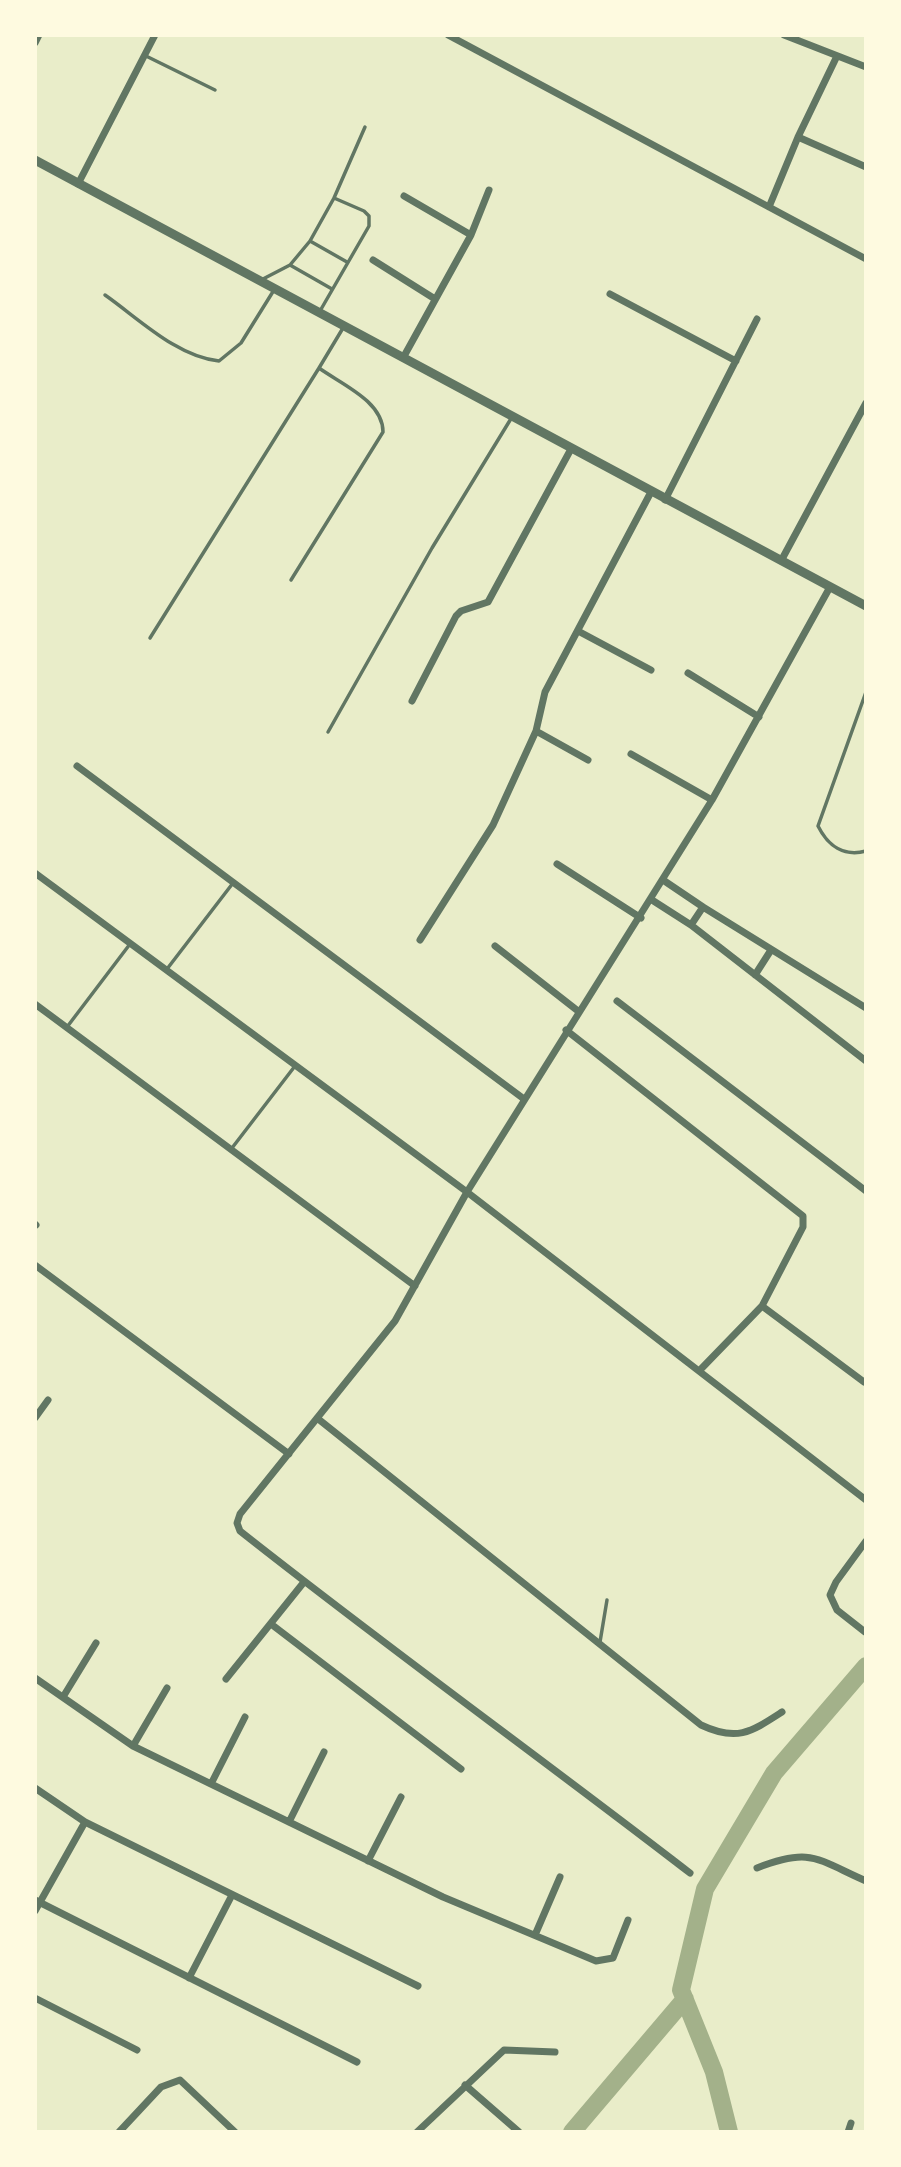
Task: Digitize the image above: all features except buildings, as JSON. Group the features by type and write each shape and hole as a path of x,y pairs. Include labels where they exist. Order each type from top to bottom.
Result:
{"street":[{"path":"35,43 39,35"},
{"path":"78,184 155,35"},
{"path":"448,35 866,259"},
{"path":"784,35 866,67"},
{"path":"769,207 798,137 837,56"},
{"path":"798,137 866,167"},
{"path":"35,160 866,606"},
{"path":"402,358 471,235 489,190"},
{"path":"404,195 471,235"},
{"path":"373,260 435,299"},
{"path":"610,294 736,361"},
{"path":"665,500 757,319"},
{"path":"781,561 866,403"},
{"path":"412,701 456,615 488,602 572,449"},
{"path":"420,940 493,825 536,731 545,692 651,492"},
{"path":"690,1873 509,1733 304,1582 240,1531 237,1523 240,1514 384,1337 467,1192 566,1030 641,918 712,800 830,587"},
{"path":"578,631 651,670"},
{"path":"688,673 759,717"},
{"path":"536,731 588,760"},
{"path":"631,754 712,800"},
{"path":"77,766 524,1099"},
{"path":"557,864 641,918"},
{"path":"35,873 467,1192 701,1369 866,1500"},
{"path":"663,880 866,1008"},
{"path":"652,900 691,925 866,1061"},
{"path":"691,925 703,907"},
{"path":"495,946 579,1011"},
{"path":"755,975 771,950"},
{"path":"617,1001 863,1188 866,1178"},
{"path":"35,1004 415,1286"},
{"path":"566,1030 803,1216 803,1227 762,1306 701,1369"},
{"path":"35,1265 289,1454"},
{"path":"762,1306 864,1382"},
{"path":"35,1418 48,1400"},
{"path":"317,1418 701,1725 714,1731 746,1734 782,1712"},
{"path":"865,1632 837,1610 830,1595 836,1582 866,1541"},
{"path":"226,1679 304,1582"},
{"path":"271,1624 460,1769"},
{"path":"63,1697 96,1643"},
{"path":"35,1678 133,1746 368,1861 535,1935 603,1962 613,1958 628,1920"},
{"path":"133,1746 167,1688"},
{"path":"211,1784 245,1717"},
{"path":"289,1822 324,1752"},
{"path":"35,1788 85,1822 418,1986"},
{"path":"368,1861 401,1797"},
{"path":"35,1911 37,1902 85,1822"},
{"path":"757,1868 798,1855 812,1857 866,1881"},
{"path":"535,1935 559,1877"},
{"path":"189,1978 232,1895"},
{"path":"37,1902 356,2062"},
{"path":"35,1998 137,2050"},
{"path":"417,2132 504,2050 555,2052"},
{"path":"119,2132 161,2087 180,2080 235,2132"},
{"path":"464,2085 519,2132"},
{"path":"848,2132 851,2123"}],"lane":[{"path":"144,55 215,90"},
{"path":"259,281 290,265 310,240 334,198 365,127"},
{"path":"319,313 369,226 369,216 364,211 334,198"},
{"path":"310,240 347,262"},
{"path":"290,265 332,289"},
{"path":"105,295 185,351 206,360 219,361 241,344 275,289"},
{"path":"150,638 344,327"},
{"path":"291,580 383,432 383,421 378,410 319,368"},
{"path":"328,732 432,548 512,417"},
{"path":"866,692 818,826 830,845 856,853 866,851"},
{"path":"166,970 234,882"},
{"path":"67,1027 130,944"},
{"path":"231,1150 295,1066"},
{"path":"599,1644 607,1600"}],"waterway":[{"path":"729,2132 714,2072 681,1990 705,1889 774,1773 866,1666"},
{"path":"572,2132 685,1999"}]}
